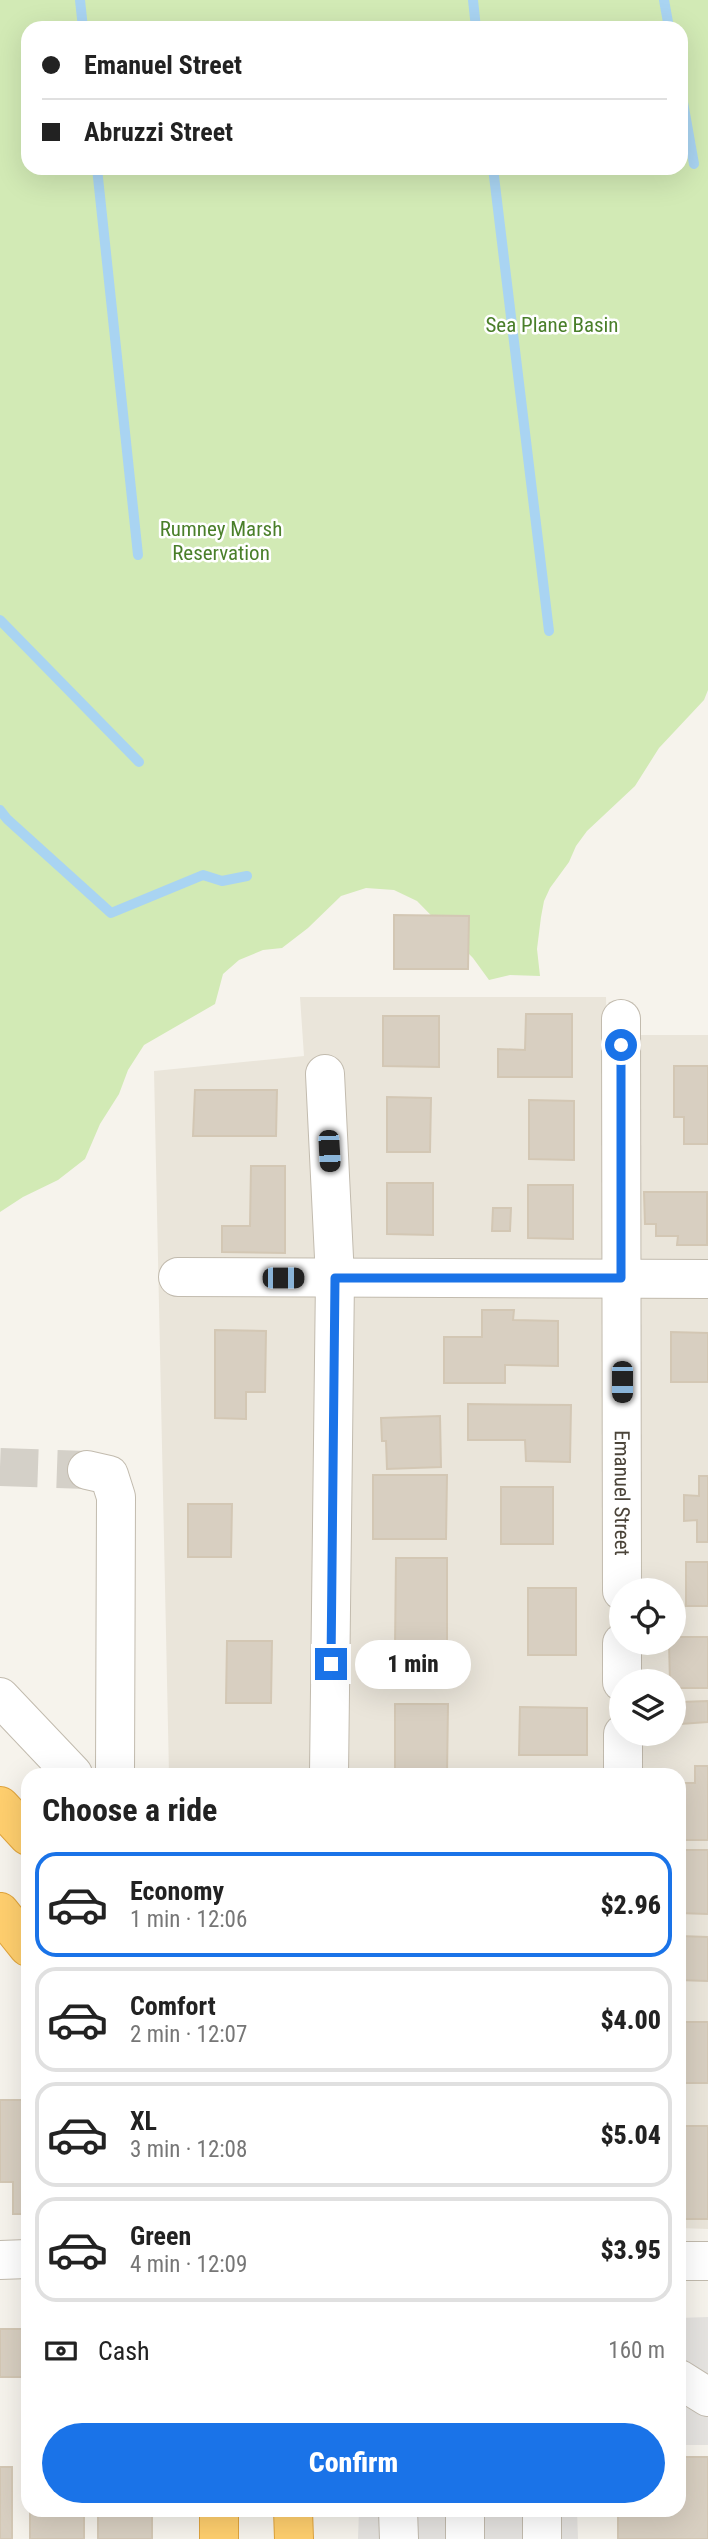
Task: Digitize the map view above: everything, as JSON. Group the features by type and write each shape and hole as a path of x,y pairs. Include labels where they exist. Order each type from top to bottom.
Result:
{"highway":[{"path":"0,1806 21,1828"},
{"path":"219,2517 219,2539"},
{"path":"293,2517 294,2539"}],"street":[{"name":"Emanuel Street","path":"621,1019 622,1578"},
{"path":"325,1074 335,1278 329,1768"},
{"path":"178,1277 708,1279"},
{"path":"87,1470 109,1475 116,1497 115,1768"},
{"path":"0,1697 67,1768"},
{"path":"623,1746 623,1768"},
{"path":"0,2260 21,2259"},
{"path":"686,2261 708,2261"},
{"path":"686,2384 708,2398"},
{"path":"398,2517 399,2539"},
{"path":"465,2517 465,2539"},
{"path":"542,2517 542,2539"}],"shaded area":[{"path":"300,997 606,997 607,1035 708,1035 708,2229 686,2228 686,1768 169,1768 154,1071 304,1056"},
{"path":"708,2317 708,2445 686,2445 686,2318"},
{"path":"359,2517 577,2517 578,2539 358,2539"}],"green space":[{"path":"0,0 708,0 708,690 704,700 659,748 635,786 587,831 550,888 544,901 537,949 540,976 510,975 489,980 473,958 417,901 394,890 366,888 341,896 308,928 282,948 263,950 239,960 223,974 215,1004 144,1045 100,1124 85,1159 58,1180 0,1212"}],"building":[{"path":"394,915 469,916 468,969 394,969"},
{"path":"526,1014 572,1014 572,1077 498,1077 498,1049 525,1050"},
{"path":"383,1016 439,1016 439,1067 383,1066"},
{"path":"674,1066 708,1066 708,1144 684,1144 684,1117 674,1117"},
{"path":"195,1090 277,1090 276,1136 193,1136"},
{"path":"387,1097 431,1098 430,1152 387,1152"},
{"path":"529,1100 574,1101 574,1160 529,1159"},
{"path":"251,1166 285,1166 285,1253 222,1252 222,1226 250,1226"},
{"path":"387,1183 433,1183 433,1235 387,1234"},
{"path":"528,1185 573,1185 573,1239 528,1238"},
{"path":"644,1192 707,1192 707,1245 677,1245 678,1236 656,1236 656,1224 645,1224"},
{"path":"493,1208 511,1208 510,1231 492,1231"},
{"path":"482,1310 514,1310 513,1320 558,1321 558,1366 505,1365 505,1383 444,1383 444,1337 482,1337"},
{"path":"215,1330 266,1331 265,1392 246,1392 246,1419 215,1418"},
{"path":"671,1332 708,1333 708,1382 671,1382"},
{"path":"468,1404 571,1405 570,1462 526,1461 525,1440 468,1440"},
{"path":"440,1416 441,1467 387,1469 386,1441 382,1441 381,1418"},
{"path":"373,1475 447,1475 446,1539 373,1539"},
{"path":"699,1476 708,1476 708,1542 697,1542 697,1520 684,1521 684,1495 699,1496"},
{"path":"501,1487 553,1487 553,1544 501,1544"},
{"path":"188,1504 232,1504 231,1557 188,1557"},
{"path":"396,1558 447,1558 447,1650 395,1649"},
{"path":"686,1562 708,1562 708,1606 686,1606"},
{"path":"528,1588 576,1588 576,1655 528,1655"},
{"path":"686,1637 708,1637 708,1688 686,1688 686,1669 670,1669 669,1655 686,1655"},
{"path":"227,1641 272,1641 271,1703 226,1703"},
{"path":"708,1701 708,1722 686,1724 686,1702"},
{"path":"395,1704 448,1704 447,1768 395,1768"},
{"path":"520,1707 587,1708 587,1755 519,1755"},
{"path":"695,1766 708,1766 708,1840 686,1840 686,1783 695,1783"},
{"path":"686,1850 708,1850 708,1914 686,1913"},
{"path":"686,1936 708,1937 708,1981 686,1980"},
{"path":"686,2022 708,2022 708,2083 686,2083"},
{"path":"0,2100 21,2100 21,2214 13,2214 13,2182 0,2182"},
{"path":"686,2126 708,2126 708,2219 686,2219"},
{"path":"0,2329 21,2329 21,2377 0,2377"},
{"path":"686,2457 708,2457 708,2539 618,2539 618,2517 686,2517"},
{"path":"0,2467 12,2467 12,2539 0,2539"},
{"path":"30,2517 84,2517 84,2539 30,2539"},
{"path":"98,2517 152,2517 152,2539 98,2539"}],"waterway":[{"path":"80,0 82,21"},
{"path":"473,0 475,21"},
{"path":"664,0 668,21"},
{"path":"688,130 694,164"},
{"path":"98,175 138,555"},
{"path":"494,175 549,631"},
{"path":"0,620 139,762"},
{"path":"0,810 111,913 203,875 222,881 247,876"}],"tunnel":[{"path":"0,1467 87,1470"}],"route":[{"path":"331,1664 335,1278 621,1278 621,1045"}],"park label":[{"name":"Sea Plane Basin","path":"552,325"},
{"name":"Rumney Marsh Reservation","path":"221,541"}]}
